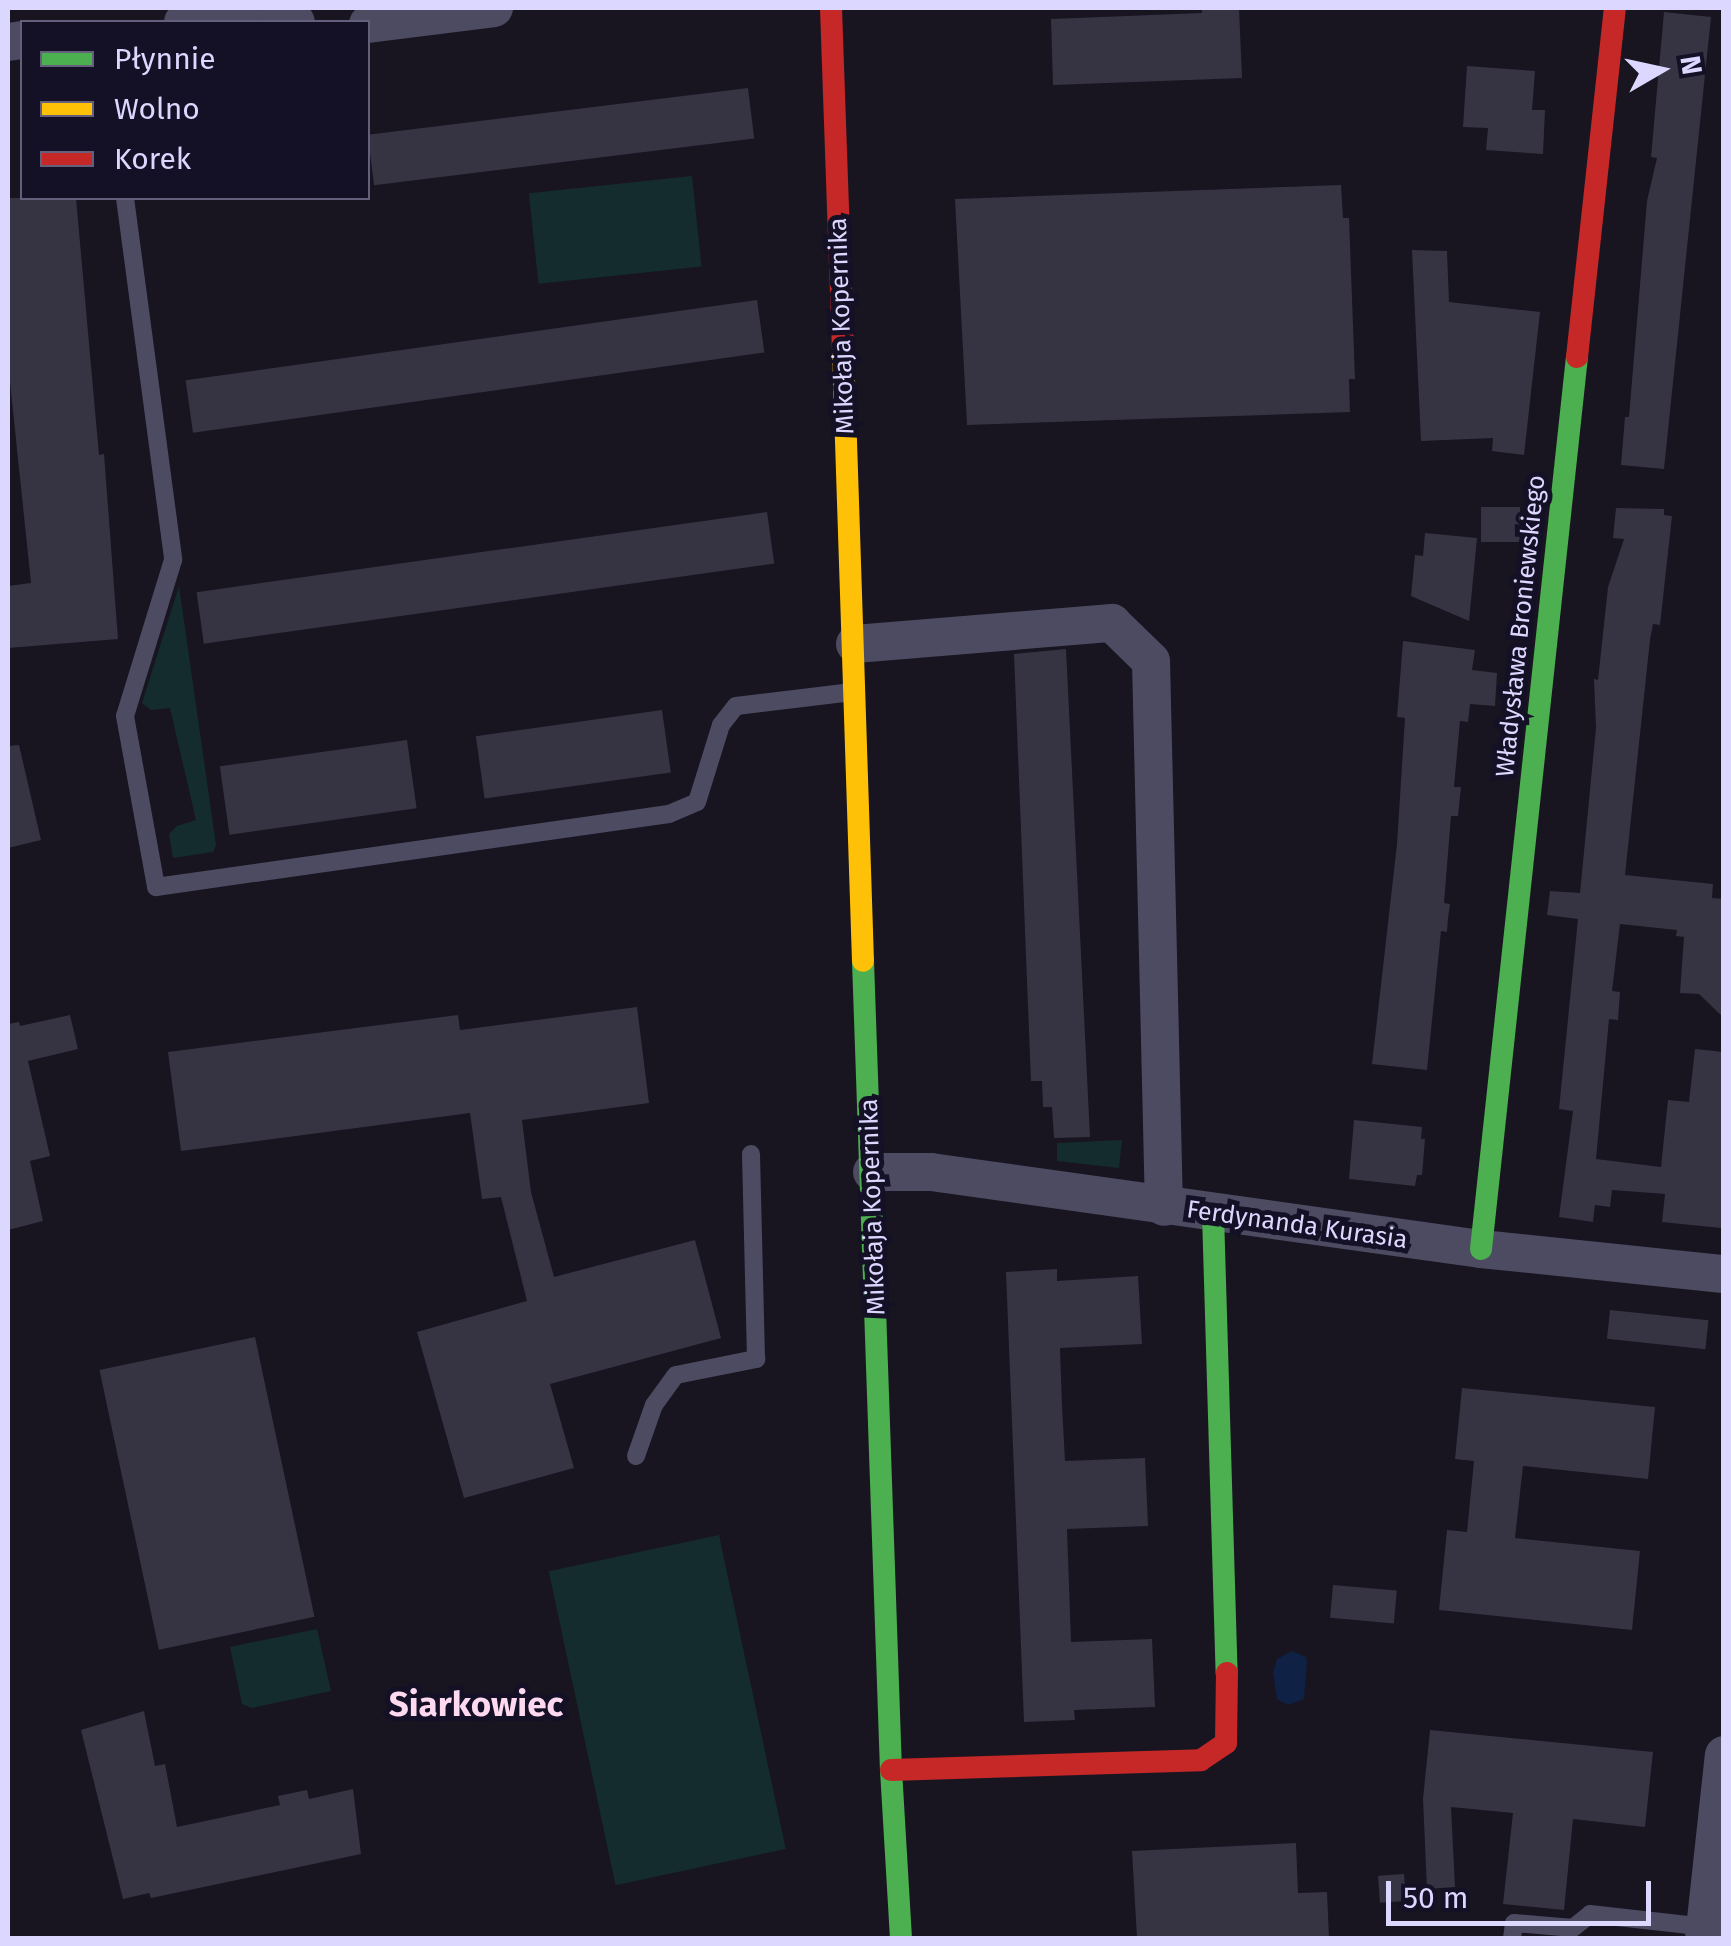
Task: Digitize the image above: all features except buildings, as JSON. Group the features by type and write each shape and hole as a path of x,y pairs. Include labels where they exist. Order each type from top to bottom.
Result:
{"street":[{"path":"370,24 494,8"},
{"name":"Mikołaja Kopernika","path":"831,8 892,1770 902,1938"},
{"name":"Władysława Broniewskiego","path":"1481,1250 1615,8"},
{"path":"208,20 285,14"},
{"path":"856,644 1112,623 1151,662 1164,1208"},
{"name":"Ferdynanda Kurasia","path":"872,1172 931,1172 1481,1250 1724,1274"},
{"path":"892,1770 1202,1760 1226,1742 1230,1726 1213,1214"},
{"path":"1704,1933 1724,1756"}],"lane":[{"path":"125,200 173,560 125,716 156,887 670,814 698,802 720,725 736,706 857,692"},
{"path":"636,1456 654,1405 676,1375 756,1358 752,1154"},
{"path":"1512,1938 1514,1923 1573,1928 1590,1914 1704,1933"}],"green space":[{"path":"692,176 702,267 538,284 529,193"},
{"path":"179,586 216,845 213,852 173,858 169,834 177,826 196,820 170,708 151,710 142,703"},
{"path":"1122,1140 1119,1168 1057,1161 1057,1143"},
{"path":"719,1535 786,1849 616,1885 549,1571"},
{"path":"317,1629 331,1691 252,1708 242,1704 230,1647"}],"water":[{"path":"1292,1651 1306,1657 1307,1662 1304,1699 1288,1705 1277,1699 1273,1673 1277,1659"}],"traffic: fast":[{"path":"1481,1249 1577,357"},
{"path":"863,961 891,1770 901,1938"},
{"path":"1213,1214 1227,1673"}],"traffic: slow":[{"path":"843,349 863,961"}],"traffic: jam":[{"path":"831,8 843,349"},
{"path":"1577,357 1615,8"},
{"path":"891,1770 1201,1760 1226,1743 1227,1673"}],"district":[{"name":"Siarkowiec","path":"476,1704"}]}
